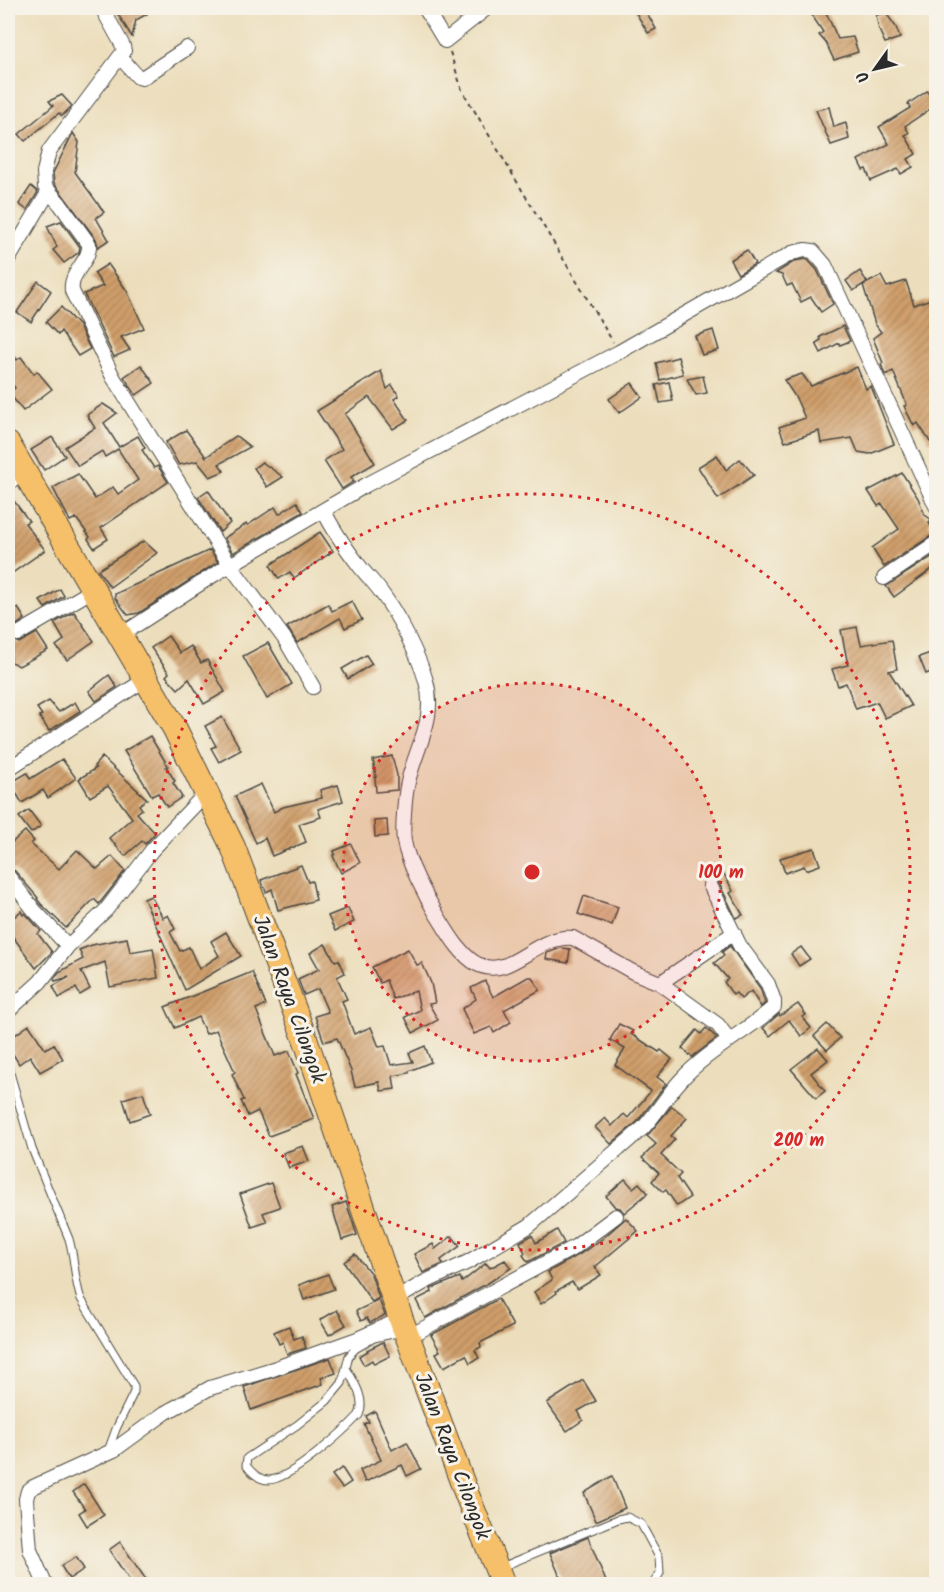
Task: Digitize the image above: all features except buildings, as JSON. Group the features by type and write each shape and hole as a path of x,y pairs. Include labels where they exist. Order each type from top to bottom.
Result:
{"highway":[{"name":"Jalan Raya Cilongok","path":"8,444 15,477 93,590 121,635 175,729 233,847 306,1041 402,1322 500,1576"}],"street":[{"path":"102,8 123,46 123,51 49,151 43,180 89,244 89,252 72,278 72,291 108,366 230,565 284,638 313,687"},
{"path":"425,8 445,41 487,8"},
{"path":"120,57 138,77 142,78 187,48"},
{"path":"8,260 49,191"},
{"path":"121,635 230,565 366,485 619,352 792,253 805,250 813,251 825,265 936,506"},
{"path":"324,511 333,530 382,592 403,630 426,681 429,702 427,728 408,782 404,841 425,895 442,924 465,955 477,964 492,969 509,964 536,947 564,937 584,942 633,972 660,983 718,1025 729,1040"},
{"path":"884,578 936,543"},
{"path":"18,634 93,590"},
{"path":"8,769 146,679"},
{"path":"8,1011 40,982 68,946 106,910 152,850 207,792"},
{"path":"8,876 34,910 68,946"},
{"path":"402,1322 425,1282 468,1262 529,1226 624,1146 658,1113 681,1080 771,1009 774,1001 768,984 749,959 710,885"},
{"path":"660,983 734,933"},
{"path":"45,1584 30,1550 26,1513 27,1494 38,1484 108,1453 165,1413 210,1388 273,1369 402,1322 575,1247 616,1216"}],"lane":[{"path":"8,1066 32,1149 74,1253 77,1289 134,1386 134,1392 108,1453"},
{"path":"346,1368 362,1401 359,1415 298,1467 276,1479 262,1479 255,1474 246,1465 249,1455 297,1425 327,1401 342,1383 349,1356 363,1343 402,1322"},
{"path":"500,1576 618,1519 627,1517 641,1524 659,1557 660,1573 653,1584"}],"path":[{"path":"445,41 462,90 619,352"}]}
